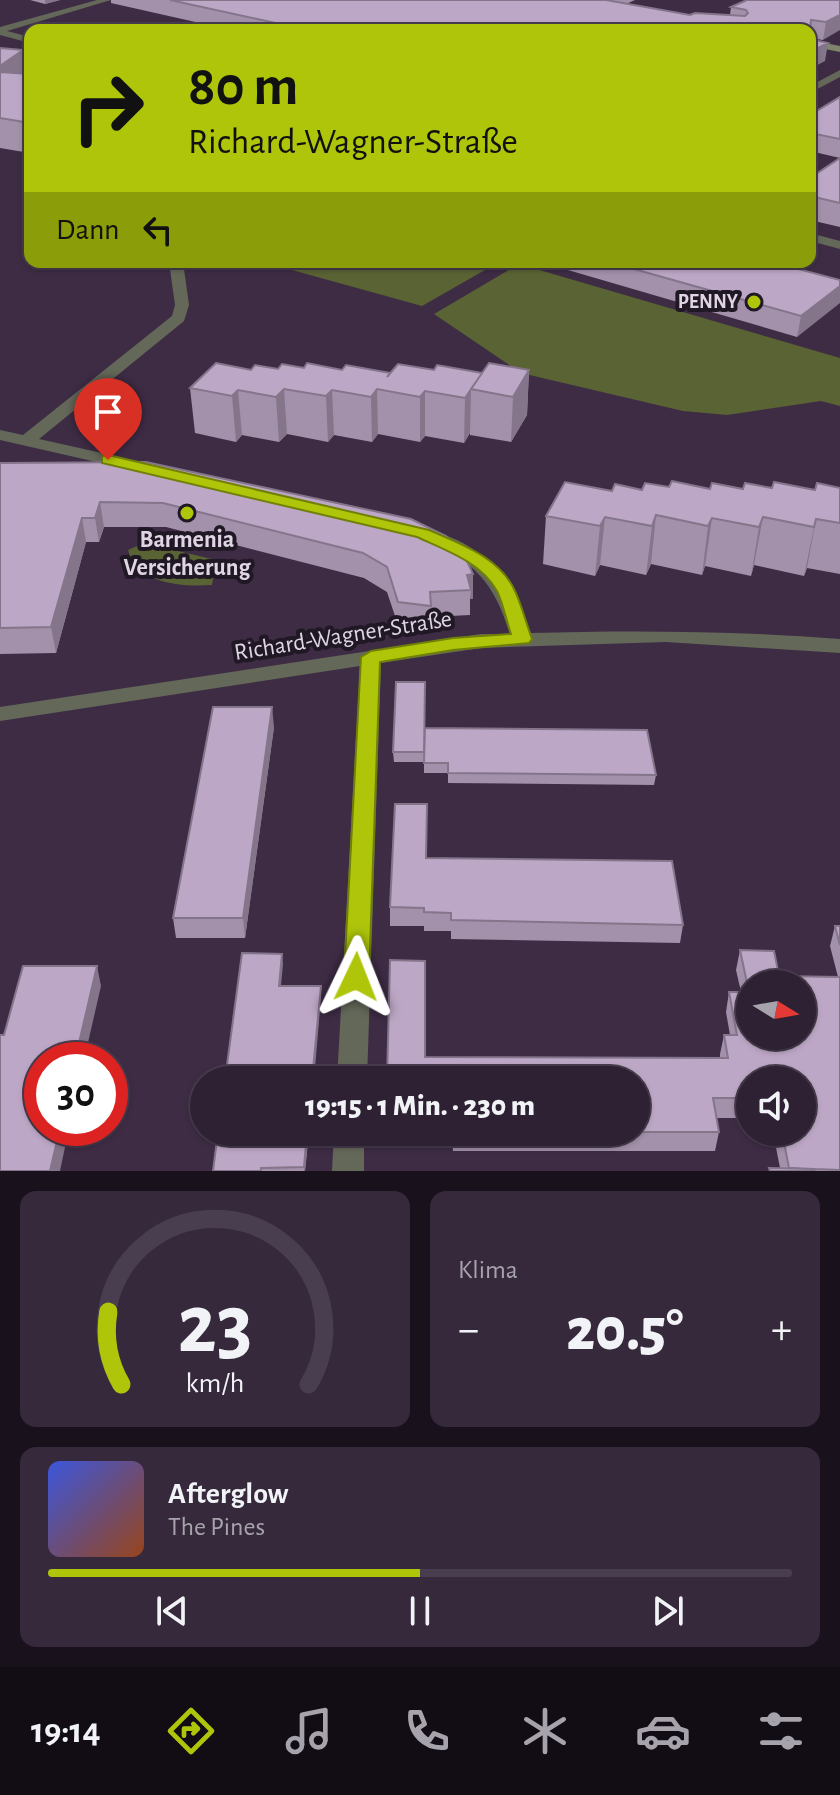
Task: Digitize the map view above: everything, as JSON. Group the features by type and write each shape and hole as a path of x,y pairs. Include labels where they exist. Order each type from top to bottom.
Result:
{"main road":[{"path":"816,44 840,49"}],"street":[{"path":"24,24 107,0"},
{"path":"0,31 24,24"},
{"path":"0,31 24,38"},
{"path":"816,87 840,73"},
{"path":"816,239 840,245"},
{"path":"26,441 179,318 182,305 177,268"},
{"path":"0,435 165,473"},
{"path":"414,531 453,546 486,567 505,589 522,639"},
{"name":"Richard-Wagner-Straße","path":"0,714 453,644 522,639 741,638 840,646"},
{"path":"353,1066 371,657"},
{"path":"348,1171 349,1146"}],"green space":[{"path":"285,268 488,268 422,306"},
{"path":"512,268 533,268 840,358 840,406 821,401 727,415 683,411 521,373 434,314"},
{"path":"144,543 216,560 212,585 174,584 151,577 133,561 128,550"}],"building":[{"path":"170,0 606,0 690,15 745,16 748,13 746,10 731,7 747,0 840,0 840,15 826,22 811,20 811,24 280,24"},
{"path":"816,40 828,43 816,49"},
{"path":"0,48 23,50 0,66"},
{"path":"0,72 24,74 24,122 0,118"},
{"path":"840,97 840,139 816,134 816,111"},
{"path":"840,158 840,203 816,197 816,174"},
{"path":"630,268 794,268 840,280 840,286 801,316"},
{"path":"216,363 251,370 255,365 278,369 282,364 304,368 307,363 342,370 346,365 390,373 387,377 398,364 434,370 437,365 482,373 465,398 425,391 420,397 377,389 371,397 332,390 326,396 284,389 276,397 238,390 232,396 190,388"},
{"path":"489,363 529,370 513,397 471,389"},
{"path":"146,462 411,519 446,536 464,555 473,574 467,575 471,590 430,592 431,606 398,602 387,567 363,553 163,503 100,502 95,518 82,518 51,627 0,628 0,463"},
{"path":"672,481 710,489 712,483 743,489 745,483 772,488 774,482 815,490 817,483 840,488 840,523 816,519 814,527 763,517 759,527 712,518 708,526 656,515 652,526 605,517 600,526 546,516 565,482 612,491 615,484 642,490 645,483 669,487"},
{"path":"396,682 425,682 424,752 393,752"},
{"path":"213,707 272,707 243,918 173,918"},
{"path":"425,728 647,730 656,775 448,773 448,763 424,763"},
{"path":"395,804 427,804 426,858 672,861 683,925 451,920 451,913 390,907"},
{"path":"835,926 840,926 840,945"},
{"path":"740,950 774,951 778,970 744,970"},
{"path":"242,953 282,954 279,986 321,986 313,1066 227,1066"},
{"path":"390,960 425,961 425,1057 728,1058 724,1035 736,1035 736,1050 816,1050 816,977 840,977 840,1170 789,1168 785,1146 816,1146 816,1066 736,1066 736,1098 713,1098 719,1132 650,1132 650,1066 387,1066"},
{"path":"23,966 97,966 79,1042 24,1042 24,1146 56,1146 50,1171 0,1171 0,1035 4,1035"},
{"path":"729,992 736,992 736,1030"},
{"path":"216,1146 306,1146 304,1167 213,1171"},
{"path":"769,1168 814,1169 815,1171 770,1171"}],"place":[{"name":"PENNY","path":"754,302"},
{"name":"Barmenia Versicherung","path":"187,513"}],"route":[{"path":"108,460 422,533 471,556 486,567 505,589 522,639 453,644 371,657 356,977"}]}
